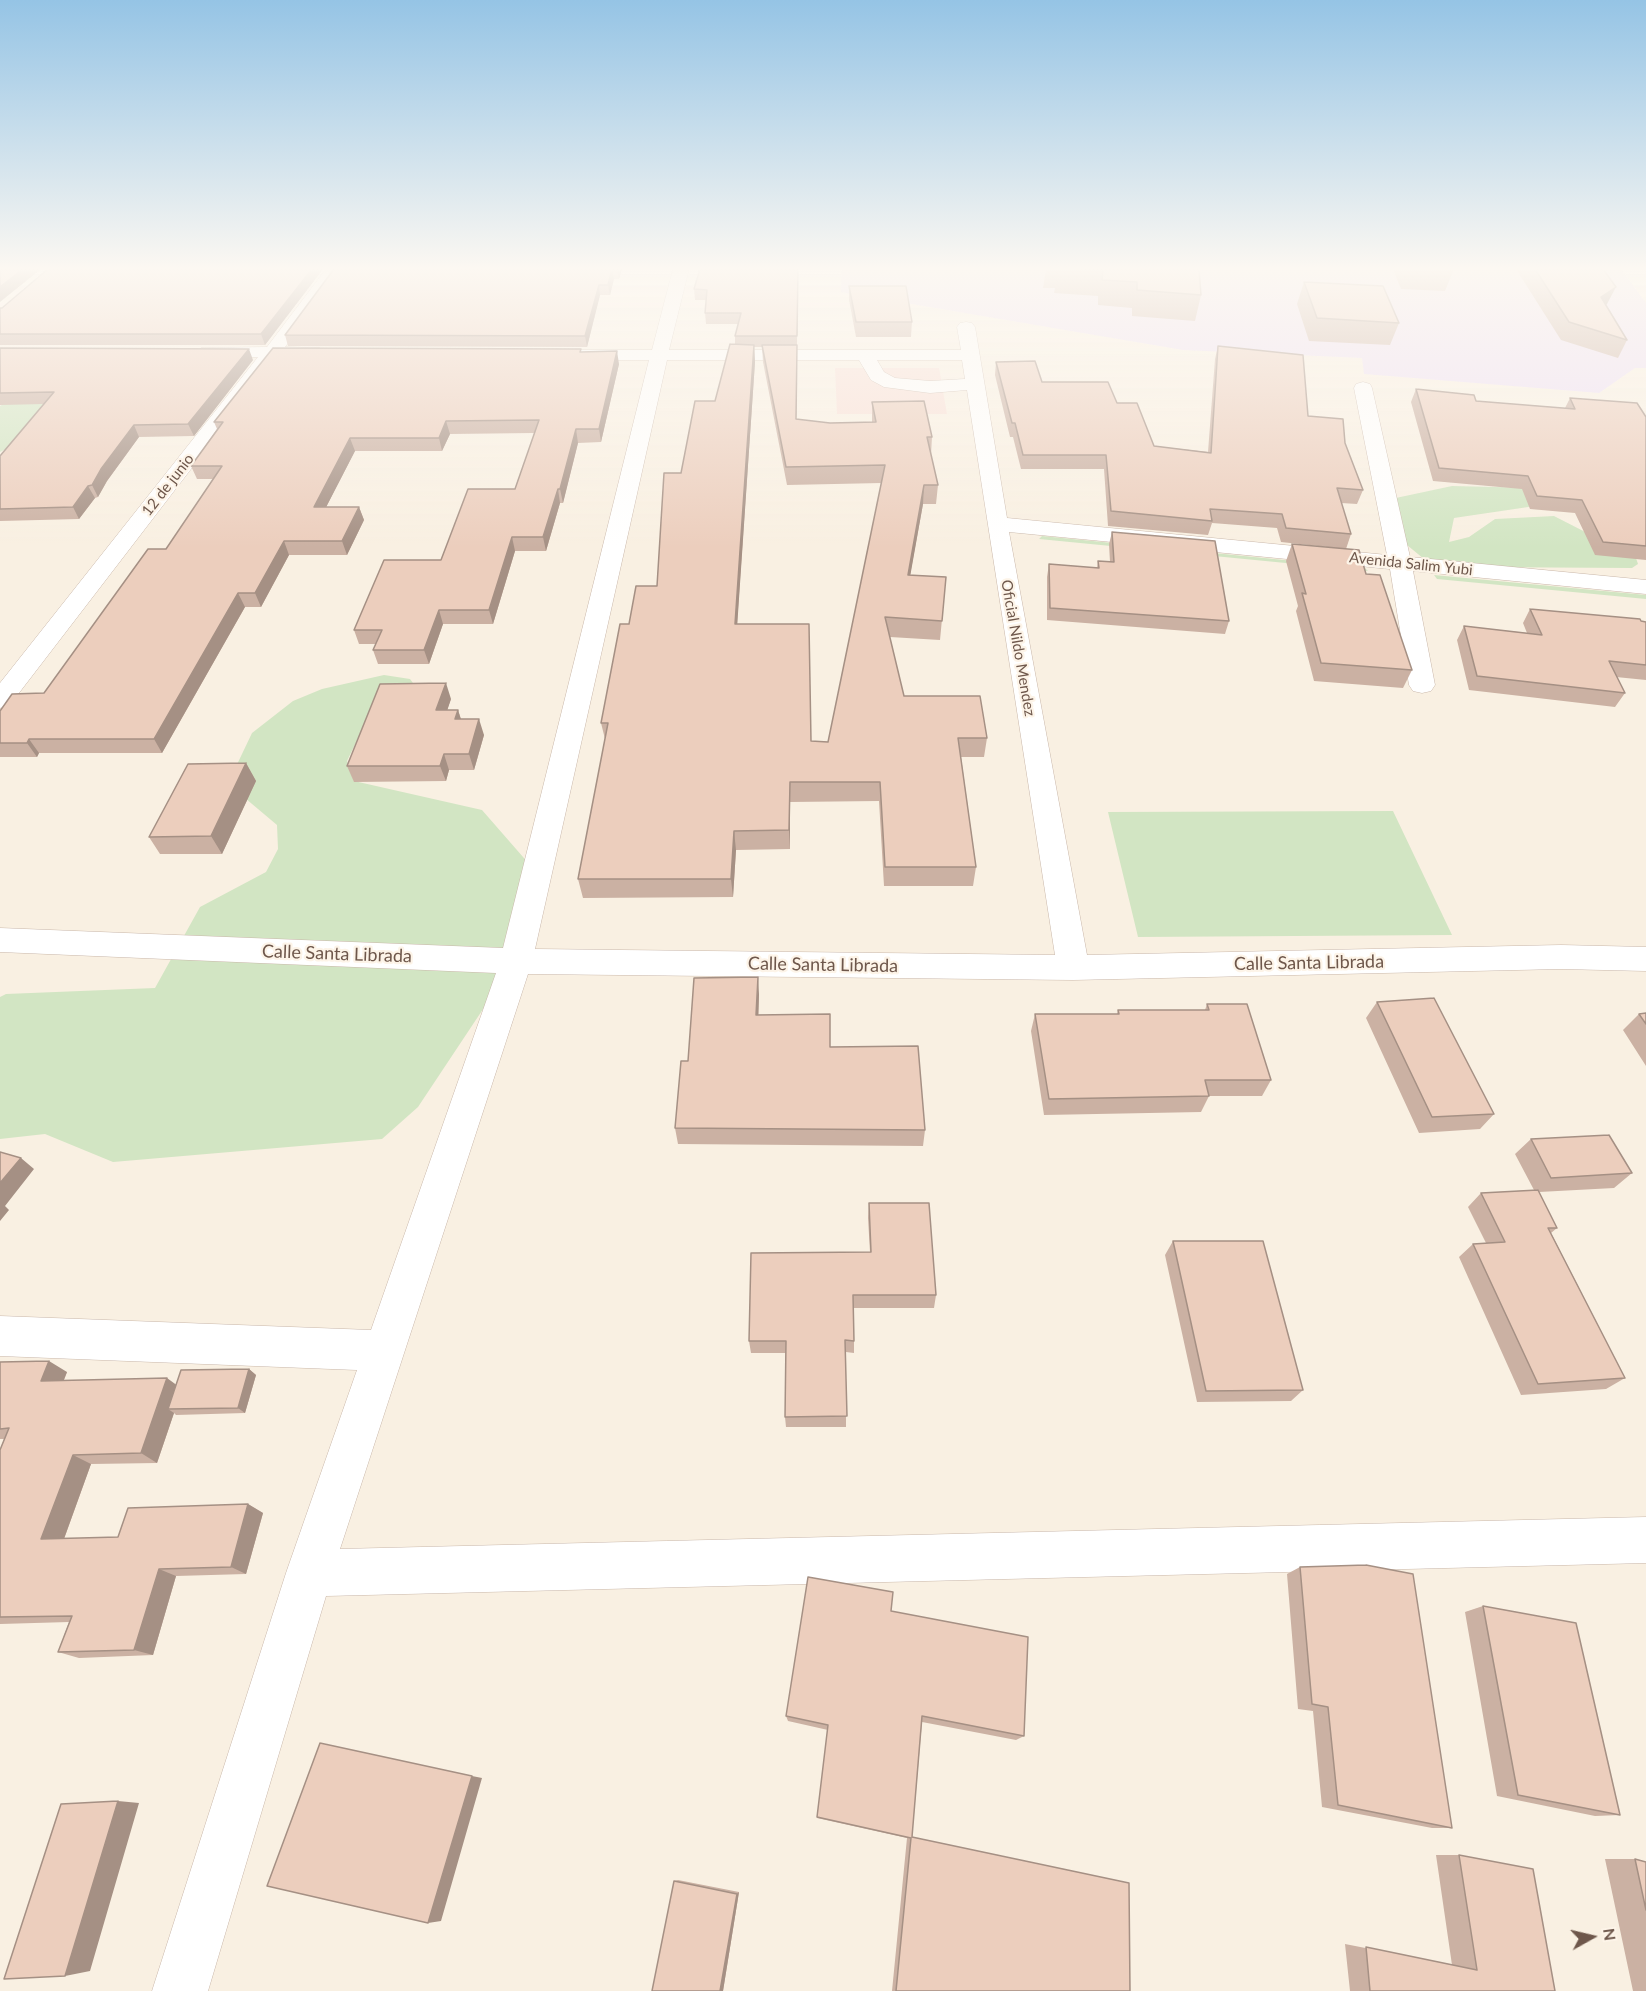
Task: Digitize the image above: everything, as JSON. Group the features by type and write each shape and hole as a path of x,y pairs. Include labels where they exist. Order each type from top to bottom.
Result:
{"street":[{"name":"12 de junio","path":"0,700 264,362"},
{"path":"180,1991 309,1573 516,961 657,362"},
{"path":"869,362 877,376 891,383 930,387 974,384"},
{"name":"Oficial Nildo Mendez","path":"971,362 998,534 1073,968"},
{"path":"1362,388 1397,580 1422,685"},
{"name":"Avenida Salim Yubi","path":"998,534 1397,580 1646,587"},
{"name":"Avenida Salim Yubi","path":"998,534 1397,580"},
{"name":"Calle Santa Librada","path":"0,940 516,961 1073,968 1560,957 1646,959"},
{"path":"0,1336 384,1351"},
{"path":"309,1573 1646,1540"}],"shaded area":[{"path":"1362,362 1646,362 1646,368 1635,368 1599,393 1364,374"},
{"path":"835,368 939,368 947,414 837,414"}],"green space":[{"path":"62,381 27,439 0,452 0,406 15,397"},
{"path":"1452,486 1540,488 1562,502 1454,518 1449,542 1469,537 1495,519 1554,516 1636,558 1638,564 1632,568 1470,567 1424,559 1407,545 1391,499"},
{"path":"1042,536 1365,568 1368,571 1039,539"},
{"path":"1434,575 1646,595 1646,599 1437,579"},
{"path":"384,675 410,679 425,699 360,734 347,761 354,781 482,810 537,873 515,961 418,1107 382,1139 113,1162 45,1134 0,1139 0,997 6,994 155,988 200,907 266,872 278,849 277,825 239,793 232,775 252,733 293,701 322,689"},
{"path":"1393,811 1452,935 1138,937 1108,812"}],"building":[{"path":"0,362 238,362 188,424 134,425 101,469 92,485 88,486 73,507 0,509 0,456 54,392 0,393"},
{"path":"262,362 614,362 599,429 576,429 560,489 558,489 543,537 512,537 489,610 439,610 424,650 373,650 382,630 354,630 384,560 441,560 468,489 515,489 539,420 446,421 439,438 350,438 314,507 359,507 342,541 284,541 255,593 238,593 154,739 29,739 27,743 0,743 0,711 12,694 44,693 148,549 166,549 222,466 191,466 223,422 214,422"},
{"path":"725,362 753,362 735,624 809,624 811,741 828,742 885,465 786,467 765,362 797,362 796,419 830,423 876,422 872,402 924,401 932,437 927,437 938,485 924,485 908,575 946,577 942,621 885,617 904,696 980,696 987,738 958,738 976,867 885,867 880,782 790,782 789,830 734,831 731,879 578,879 608,723 601,723 620,624 629,624 636,586 657,586 664,473 681,473 695,401 715,401"},
{"path":"996,362 1035,362 1042,382 1108,382 1117,403 1137,403 1154,446 1211,453 1217,362 1304,362 1308,416 1343,419 1345,443 1363,490 1337,488 1351,534 1286,528 1282,514 1210,509 1212,521 1111,511 1106,455 1023,455"},
{"path":"1416,389 1474,395 1476,401 1575,409 1570,398 1637,403 1646,417 1646,546 1603,542 1582,500 1537,496 1528,476 1439,468"},
{"path":"1112,532 1215,541 1229,621 1050,608 1049,564 1099,568 1098,561 1114,562"},
{"path":"1292,544 1359,550 1366,574 1380,575 1412,670 1321,663 1302,593 1306,594"},
{"path":"1530,609 1640,619 1646,622 1646,665 1609,661 1625,693 1477,676 1464,626 1542,635"},
{"path":"446,683 436,710 458,710 455,719 479,719 469,754 444,754 440,766 347,766 380,684"},
{"path":"246,763 211,836 149,837 188,764"},
{"path":"758,977 756,1015 830,1014 830,1047 918,1046 925,1130 675,1128 681,1061 688,1061 694,978"},
{"path":"1434,998 1494,1114 1432,1117 1377,1002"},
{"path":"1207,1004 1247,1004 1271,1080 1205,1080 1209,1096 1049,1099 1035,1014 1119,1014 1118,1010 1209,1010"},
{"path":"1646,1013 1646,1024 1639,1014"},
{"path":"1609,1135 1632,1173 1551,1178 1531,1139"},
{"path":"0,1152 21,1158 0,1183"},
{"path":"1538,1190 1557,1228 1548,1228 1625,1378 1538,1384 1473,1244 1505,1242 1481,1193"},
{"path":"869,1203 929,1203 936,1295 853,1295 854,1341 845,1340 847,1416 785,1417 786,1341 749,1341 751,1253 871,1252"},
{"path":"1173,1241 1263,1241 1303,1390 1206,1391"},
{"path":"49,1361 41,1381 167,1378 141,1453 73,1455 41,1539 118,1537 128,1508 248,1504 231,1567 159,1569 134,1650 58,1652 72,1616 0,1617 0,1450 9,1428 0,1429 0,1362"},
{"path":"249,1369 238,1408 168,1409 181,1370"},
{"path":"1366,1565 1413,1574 1452,1828 1338,1805 1328,1707 1312,1704 1300,1567"},
{"path":"808,1577 893,1592 891,1611 1028,1637 1024,1736 922,1716 912,1837 1129,1883 1130,1991 896,1991 911,1838 817,1817 828,1725 786,1716"},
{"path":"1483,1606 1576,1623 1620,1815 1518,1795"},
{"path":"320,1743 472,1776 428,1923 267,1886"},
{"path":"118,1801 65,1976 4,1979 61,1804"},
{"path":"1459,1855 1533,1869 1555,1991 1370,1991 1366,1947 1477,1970"},
{"path":"1635,1859 1646,1862 1646,1910"},
{"path":"674,1881 737,1894 720,1991 652,1991"}]}
